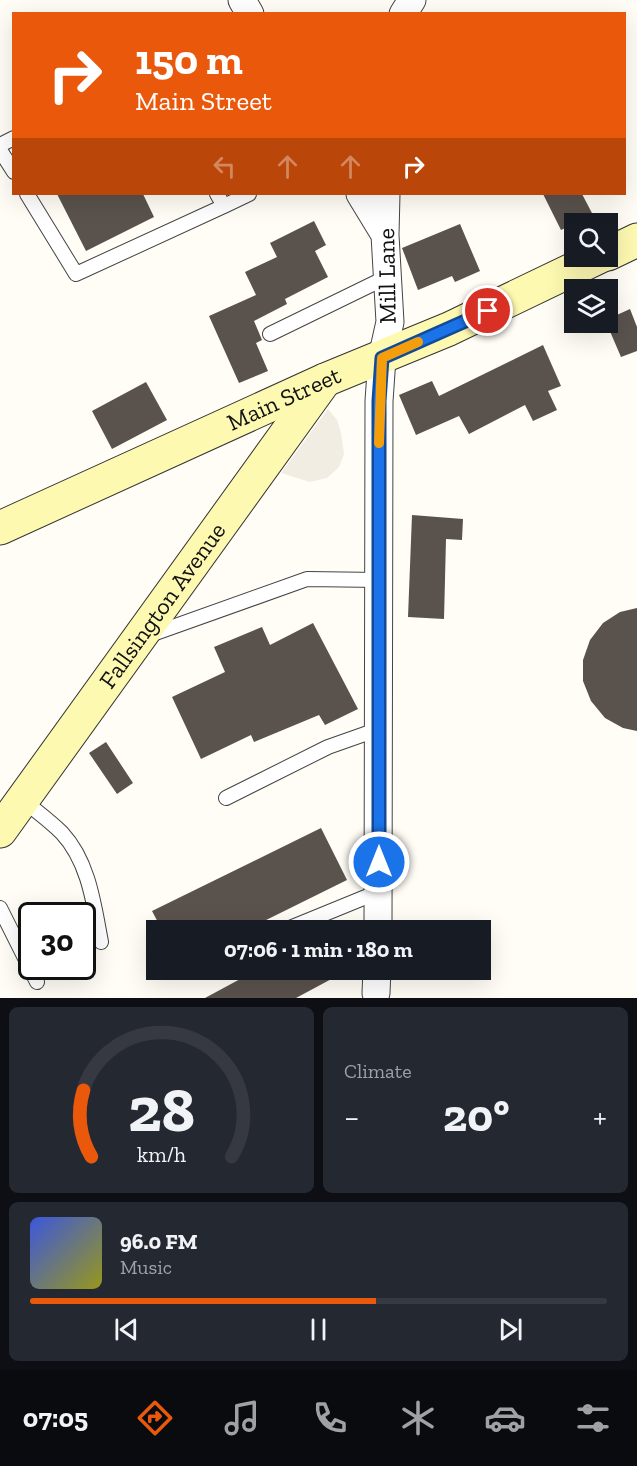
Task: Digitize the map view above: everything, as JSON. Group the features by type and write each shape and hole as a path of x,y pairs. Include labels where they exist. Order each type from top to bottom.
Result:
{"main road":[{"path":"618,249 637,240"},
{"name":"Main Street","path":"0,528 324,380 382,358 577,267"},
{"name":"Fallsington Avenue","path":"0,831 324,380"}],"street":[{"path":"361,195 385,236"},
{"name":"Mill Lane","path":"378,920 379,401 382,358 390,329 385,236 386,195"}],"lane":[{"path":"0,150 12,169"},
{"path":"28,195 76,274 221,200 244,195"},
{"path":"270,334 387,277"},
{"path":"140,639 307,579 379,580"},
{"path":"226,798 328,747 379,729"},
{"path":"23,800 64,835 76,851 93,901 101,942"},
{"path":"309,920 378,892"},
{"path":"0,908 37,982"}],"shaded area":[{"path":"328,409 337,420 341,433 344,454 339,467 327,478 310,482 281,473"}],"building":[{"path":"58,195 143,195 154,217 86,251"},
{"path":"544,195 583,195 592,213 564,213 564,229 561,230"},
{"path":"314,221 326,245 315,251 328,277 285,299 287,304 254,321 262,340 256,343 268,371 239,383 209,316 256,295 245,272 277,257 270,243"},
{"path":"460,224 480,271 455,282 452,276 418,290 402,248"},
{"path":"630,309 637,327 637,351 621,357 611,333 618,333 618,314"},
{"path":"543,345 561,386 548,391 557,410 533,421 525,405 469,434 459,416 416,435 399,395 432,381 439,396"},
{"path":"146,382 167,420 112,449 92,411"},
{"path":"412,515 463,519 462,540 446,539 444,619 408,617"},
{"path":"637,608 637,731 623,728 605,718 591,701 583,681 583,660 590,640 603,623 620,612"},
{"path":"313,623 358,709 325,725 319,715 254,742 251,735 201,759 172,697 225,672 214,647 262,627 270,645"},
{"path":"106,742 133,783 117,794 89,753"},
{"path":"321,828 347,880 266,920 157,920 152,911"},
{"path":"239,980 330,980 296,998 205,998"}],"slow traffic":[{"path":"379,443 382,358 418,342"}],"route":[{"path":"379,862 379,401 382,358 488,311"}]}
